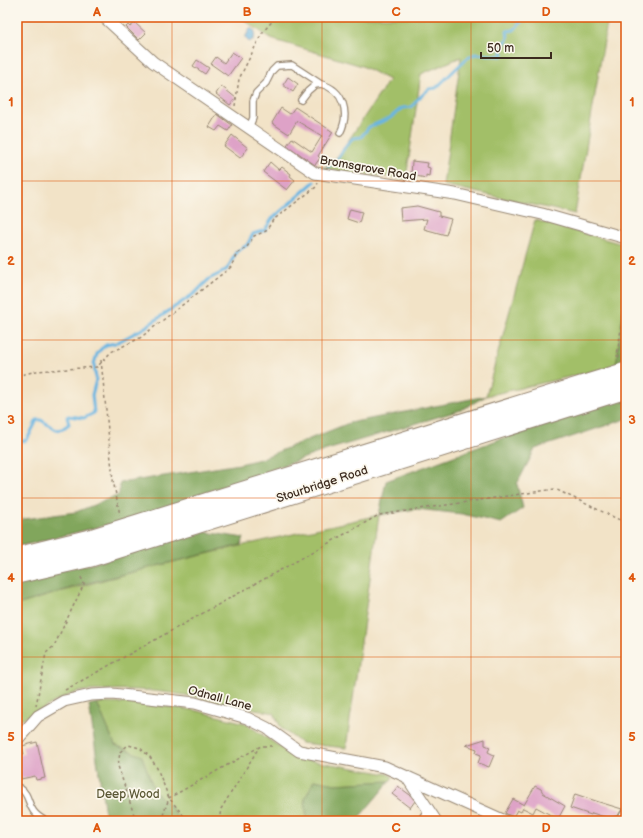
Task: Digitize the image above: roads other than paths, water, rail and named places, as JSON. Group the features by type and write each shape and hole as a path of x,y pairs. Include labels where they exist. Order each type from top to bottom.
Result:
{"highway":[{"name":"Stourbridge Road","path":"17,557 90,539 626,372"},
{"name":"Stourbridge Road","path":"17,574 91,557 626,388"}],"street":[{"name":"Bromsgrove Road","path":"104,17 153,62 315,173 455,194 542,214 626,238"},
{"name":"Odnall Lane","path":"17,740 38,716 64,701 91,695 112,694 194,703 247,718 267,728 299,751 385,767 408,779 505,821"},
{"path":"408,779 436,821"},
{"path":"624,821 626,815"}],"lane":[{"path":"249,128 255,110 253,101 256,93 266,83 272,71 277,66 292,65 321,84 334,90 342,102 346,117 340,133"},
{"path":"301,100 308,91 321,84"},
{"path":"17,788 20,788 26,794 30,808 35,814 46,821"},
{"path":"420,821 428,809"}],"water":[{"path":"250,28 255,31 254,39 249,42 245,38"}],"waterway":[{"path":"328,167 338,158 353,138 361,137 369,127 390,118 402,108 412,107 429,89 436,88 466,59 475,54 502,56 503,54 501,49 508,38 507,31 514,30 525,17"},
{"path":"118,342 144,328 195,293 209,279 228,268 236,252 247,245 253,234 265,230 272,219 314,182"},
{"path":"17,440 25,441 37,420 41,420 56,430 62,429 69,424 68,416 84,418 94,413 92,395 96,380 94,364 97,354 101,349 106,345 115,343"}],"park label":[{"name":"Deep Wood","path":"128,794"}]}
